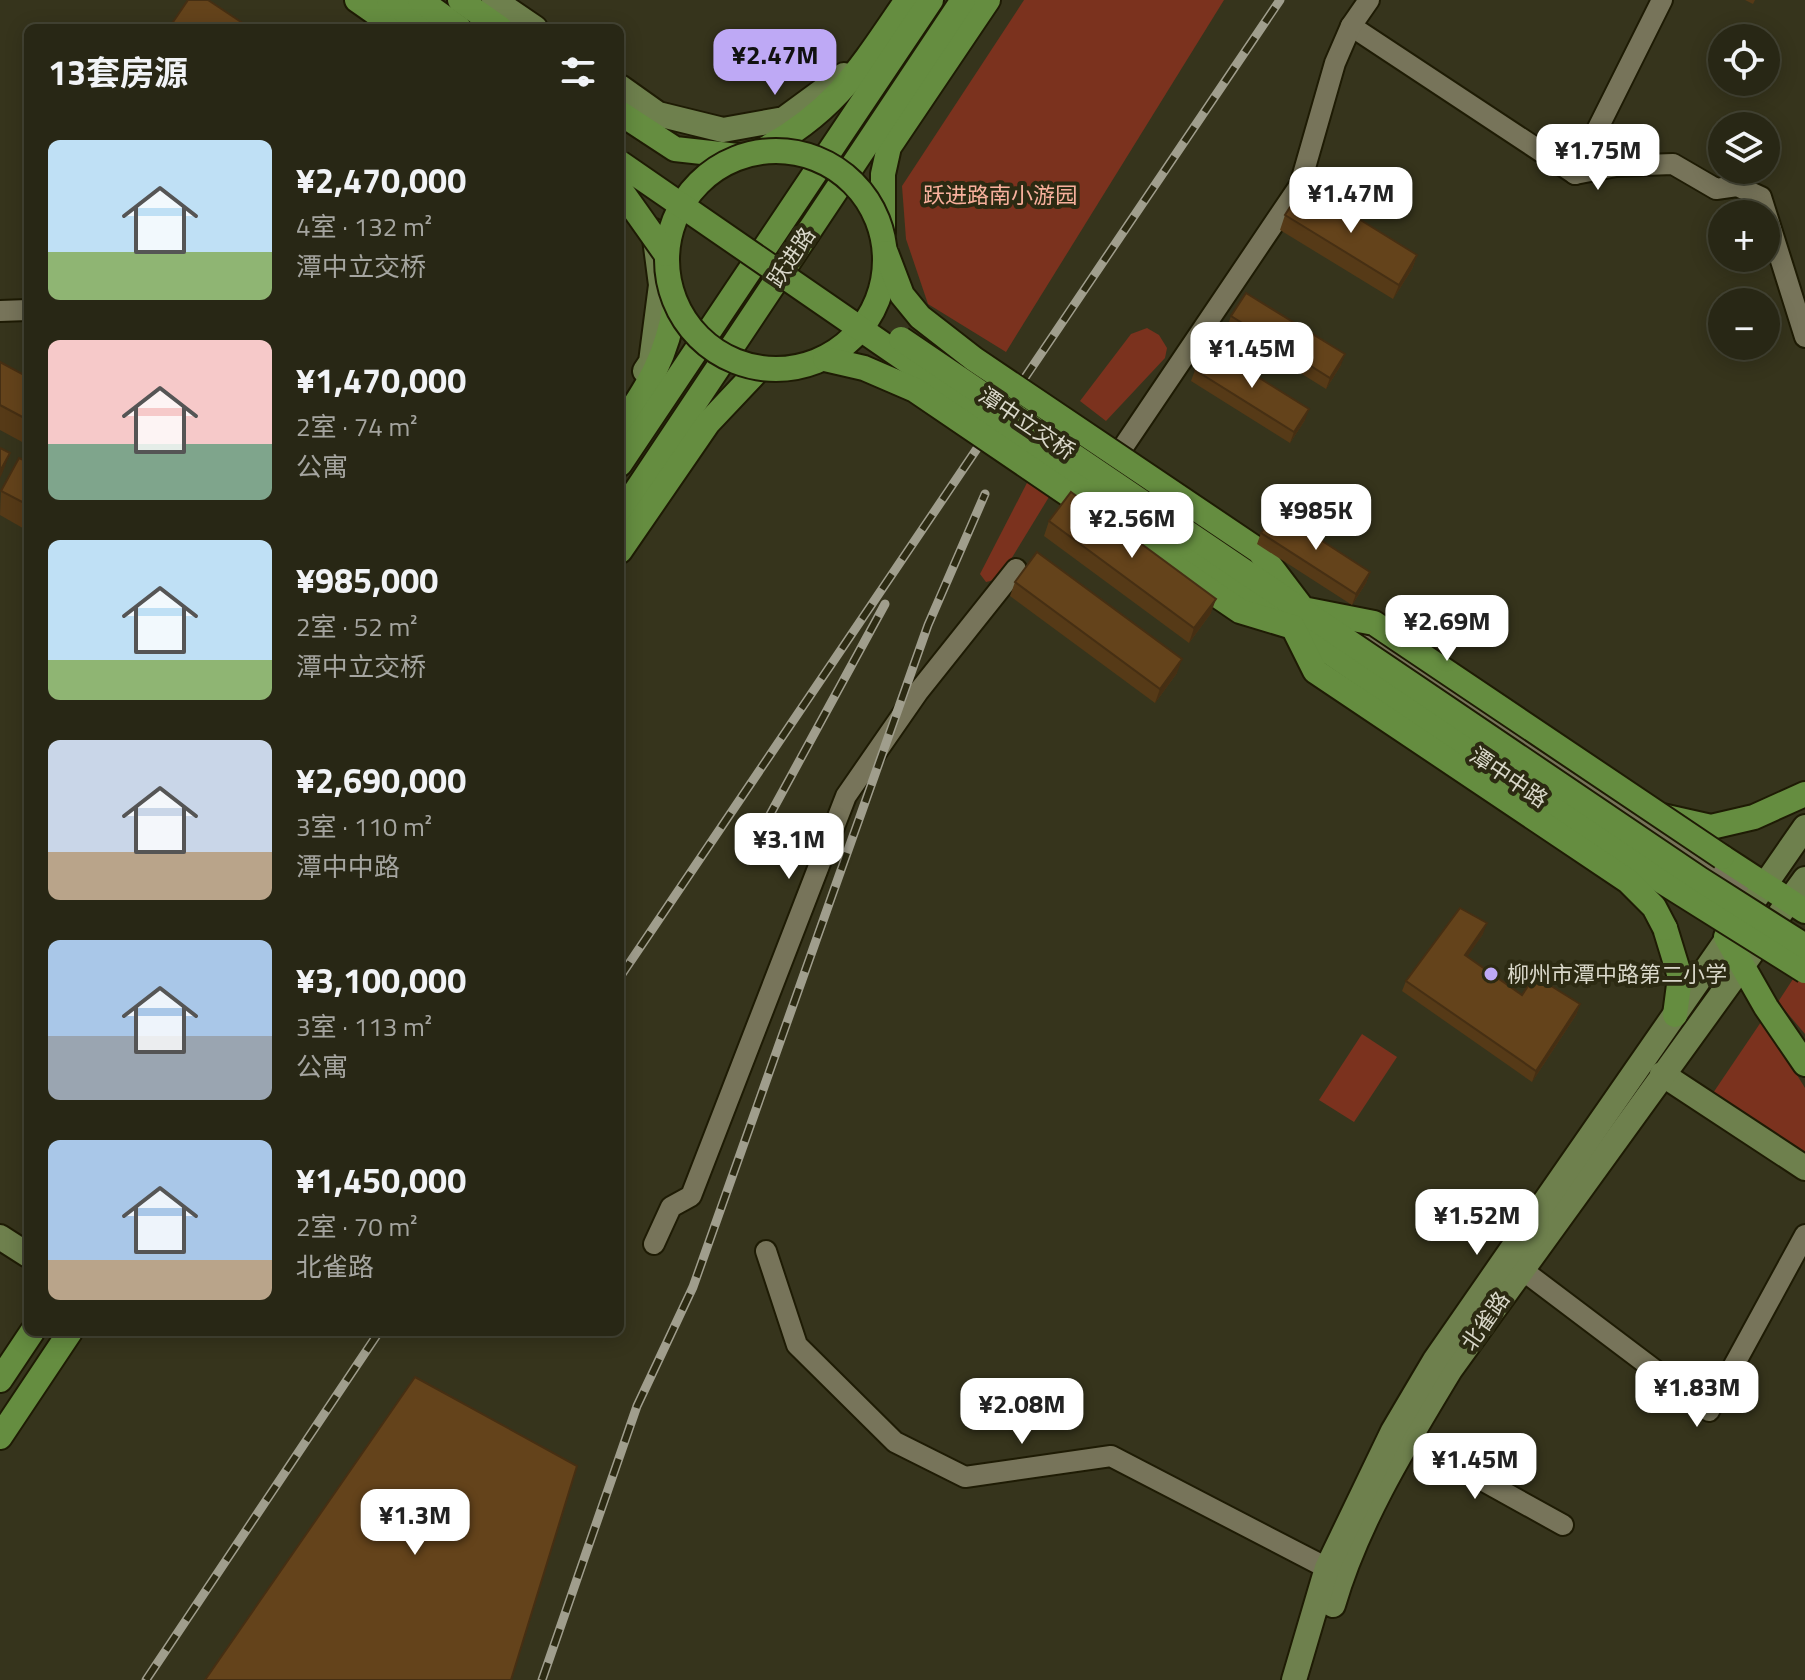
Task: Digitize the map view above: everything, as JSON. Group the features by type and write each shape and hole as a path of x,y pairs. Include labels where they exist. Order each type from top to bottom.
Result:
{"main road":[{"path":"357,0 391,24"},
{"path":"389,0 423,24"},
{"path":"420,0 453,24"},
{"path":"460,0 494,24"},
{"path":"907,0 835,99 795,133 720,165 687,194 669,234 667,278 675,305 690,328 710,347 733,361 760,368 793,367 825,359 859,333 880,296 884,242 881,192 889,147 988,0"},
{"name":"跃进路","path":"624,458 931,0"},
{"name":"跃进路","path":"624,509 963,0"},
{"path":"624,116 675,149 750,154 801,153 837,169 866,196 902,295 920,317 974,359 1259,551 1298,618 1315,671 1628,881 1654,907 1665,928 1680,977 1675,1015"},
{"name":"潭中立交桥","path":"624,146 1298,618"},
{"name":"潭中立交桥","path":"624,166 932,380 1218,573"},
{"path":"624,195 666,254"},
{"path":"624,421 655,377 671,333 675,305"},
{"path":"825,359 864,368 915,390 1240,611 1374,623 1722,857 1761,891 1797,906"},
{"path":"624,545 708,423 760,368"},
{"name":"潭中中路","path":"1218,573 1298,618 1805,946"},
{"name":"潭中中路","path":"1298,618 1663,882 1805,971"},
{"path":"1656,815 1711,827 1754,817 1805,794"},
{"path":"1726,937 1766,1007 1805,1064"},
{"path":"1743,965 1805,1043"},
{"path":"0,1380 29,1336"},
{"path":"0,1437 67,1336"}],"street":[{"path":"372,0 407,24"},
{"path":"494,0 529,24"},
{"path":"624,90 658,114 723,130 784,119 840,81 894,0"},
{"path":"1369,0 1351,26 1335,63 1300,185 1090,496 1726,937"},
{"path":"1575,174 1662,0"},
{"path":"1351,26 1575,174 1616,166 1673,164 1716,189 1737,186 1761,197 1805,337"},
{"path":"624,180 653,220 661,285 651,362 624,402"},
{"path":"0,311 24,310"},
{"path":"1112,465 1278,577 1761,891"},
{"path":"654,1244 671,1207 691,1196 846,796 918,692 1016,569"},
{"path":"1254,611 1278,577"},
{"name":"北雀路","path":"1294,1680 1327,1568 1393,1431 1435,1360 1805,827"},
{"name":"北雀路","path":"1311,1680 1341,1576 1408,1439 1450,1370 1743,965 1797,906 1805,879"},
{"path":"1662,1074 1805,1168"},
{"path":"1521,1269 1709,1411 1805,1235"},
{"path":"0,1237 24,1252"},
{"path":"766,1251 797,1345 895,1442 965,1477 1111,1456 1327,1568"},
{"path":"1408,1439 1563,1525"}],"green space":[{"name":"跃进路南小游园","path":"1024,0 1224,0 1006,352 928,304 906,239 902,186"},
{"path":"1147,328 1159,335 1167,348 1165,358 1106,421 1080,401 1131,334"},
{"path":"1030,477 1052,492 999,579 986,582 980,574"},
{"path":"1795,976 1805,982 1805,1034 1778,1002"},
{"path":"1763,1019 1805,1088 1805,1152 1711,1096"},
{"path":"1362,1034 1397,1057 1354,1122 1319,1100"}],"building":[{"path":"188,0 208,0 244,24 172,24"},
{"path":"1304,185 1417,255 1399,285 1285,215"},
{"path":"1246,293 1345,354 1330,378 1231,316"},
{"path":"1210,347 1309,409 1294,432 1195,370"},
{"path":"0,362 24,375 24,418 0,405"},
{"path":"0,448 10,453 0,471"},
{"path":"19,458 24,460 24,503 1,491"},
{"path":"1071,492 1216,599 1194,628 1049,521"},
{"path":"1276,511 1370,572 1356,594 1261,533"},
{"path":"1037,552 1182,659 1160,689 1015,582"},
{"path":"1460,908 1487,923 1465,955 1522,995 1535,976 1580,1004 1536,1071 1406,981"},
{"path":"415,1377 577,1466 511,1680 205,1680"}],"railway":[{"path":"624,971 1280,0"},
{"path":"542,1680 637,1406 693,1287 928,625 985,494"},
{"path":"766,822 885,604"},
{"path":"146,1680 376,1336"}],"place":[{"name":"柳州市潭中路第二小学","path":"1491,974"}]}
